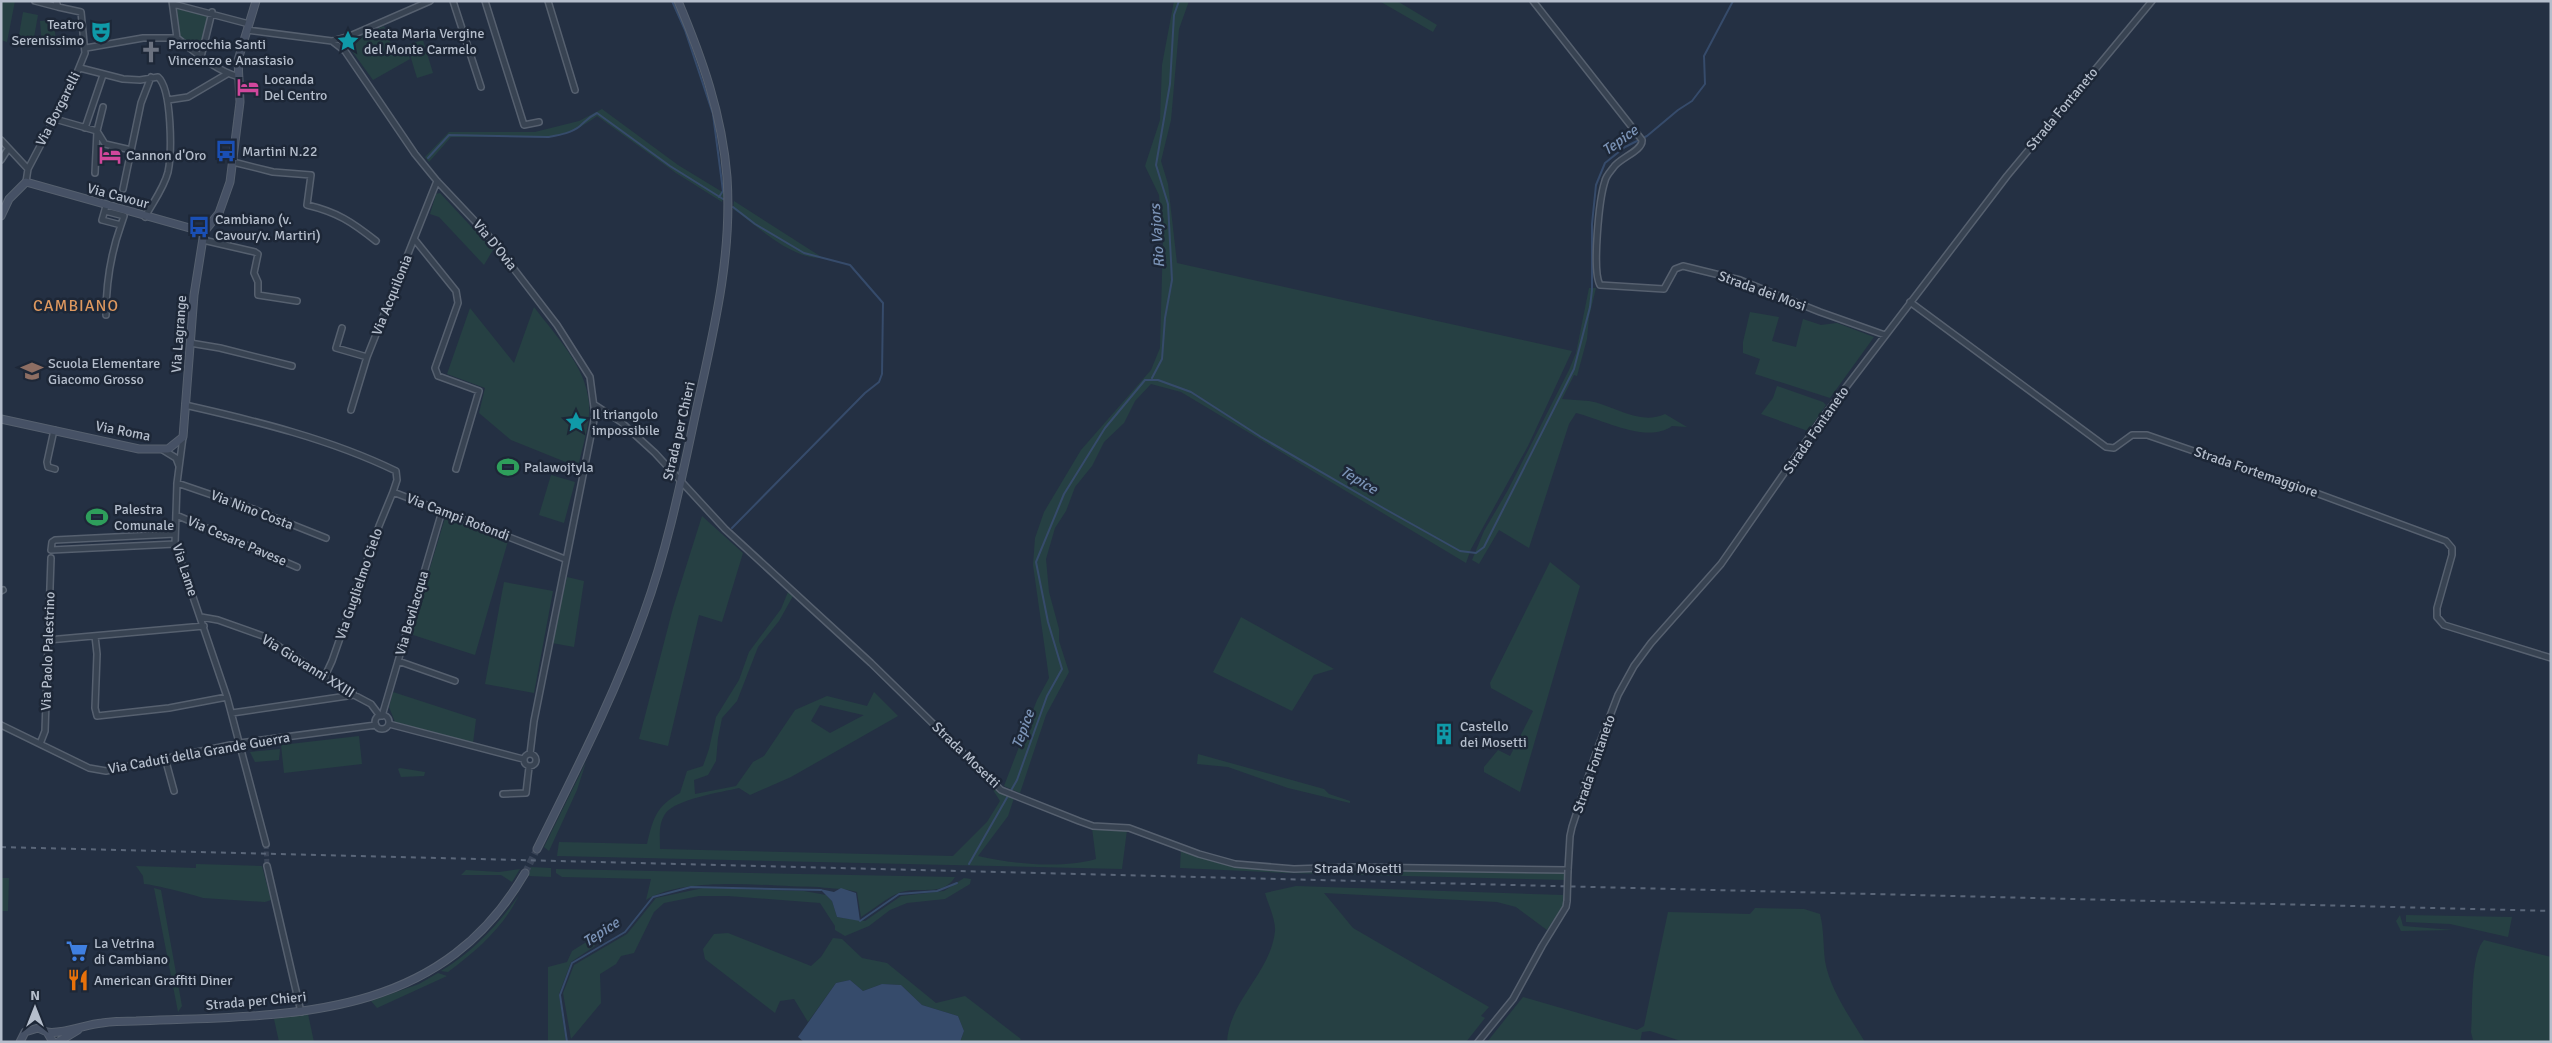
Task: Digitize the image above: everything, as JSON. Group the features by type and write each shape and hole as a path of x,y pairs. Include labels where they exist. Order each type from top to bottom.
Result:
{"main road":[{"path":"204,236 225,199 233,162 240,102 238,60 256,1"},
{"name":"Strada per Chieri","path":"537,849 593,735 641,622 660,561 681,480 721,296 728,211 727,174 718,114 699,52 678,1"},
{"path":"1,216 9,199 26,182"},
{"name":"Via Cavour","path":"26,182 105,208 145,217 204,236"},
{"name":"Via Lagrange","path":"183,438 194,295 204,236"},
{"name":"Via Roma","path":"1,419 139,449 163,450 174,446 183,438"},
{"name":"Strada per Chieri","path":"20,1042 22,1036 29,1030 38,1028 47,1032 124,1021 254,1016 301,1012 384,992 412,981 456,956 493,921 509,901 525,873"},
{"name":"Strada per Chieri","path":"58,1042 87,1025"},
{"path":"47,1032 52,1042"}],"street":[{"path":"35,1 57,4 81,12 86,48 143,38 177,38 200,57 227,74 239,77"},
{"path":"177,38 173,3 212,12 248,27 332,41 350,36 430,1"},
{"path":"453,1 481,87"},
{"path":"485,1 524,125 539,122"},
{"path":"548,1 575,90"},
{"name":"Strada dei Mosi","path":"1532,1 1640,134 1643,144 1615,164 1605,179 1598,219 1598,275 1600,286 1664,290 1675,269 1683,266 1740,280 1820,312 1885,335"},
{"name":"Strada Fontaneto","path":"1478,1042 1513,999 1566,907 1572,827 1597,750 1618,695 1634,666 1651,643 1721,564 1821,420 2007,176 2152,1"},
{"path":"200,57 212,12"},
{"name":"Via D'Ovia","path":"332,41 353,60 402,135 437,181 482,228 557,325 590,377 595,405 565,559"},
{"name":"Via Borgarelli","path":"26,182 28,169 80,68 86,48"},
{"path":"80,68 103,75 140,80 158,77 163,81 168,100 171,152 168,173 162,188 145,217"},
{"path":"168,100 188,97 227,74"},
{"path":"85,128 103,75"},
{"path":"123,189 141,103 151,77"},
{"path":"95,173 97,131 103,108"},
{"path":"55,119 97,131 105,144 130,150"},
{"path":"1,140 28,169"},
{"path":"1,160 8,148"},
{"path":"233,162 273,172 311,175 307,206 329,210 349,219 376,241"},
{"name":"Via Acquilonia","path":"351,410 367,357 437,181"},
{"path":"105,208 102,220 121,225"},
{"path":"106,315 106,293 110,286 115,242 125,214"},
{"path":"204,236 258,254 254,273 258,282 258,295 297,301"},
{"path":"414,240 456,291 458,303 435,368 438,376 480,391 456,468"},
{"name":"Strada Fortemaggiore","path":"1910,302 2106,447 2114,448 2132,435 2147,435 2316,493 2446,542 2452,548 2452,555 2437,608 2437,617 2444,624 2551,658"},
{"path":"342,328 336,348 367,357"},
{"path":"190,343 220,348 292,366"},
{"name":"Via Campi Rotondi","path":"185,405 267,425 359,454 396,471 397,480 393,492 565,559"},
{"name":"Strada Mosetti","path":"595,405 628,428 681,480 725,529 871,663 1001,790 1079,822 1093,826 1129,828 1199,854 1236,864 1294,869 1362,867 1568,870"},
{"path":"54,430 46,462 48,467 55,469"},
{"name":"Via Lame","path":"183,438 177,484 175,544 232,713 254,806 266,844"},
{"path":"163,450 176,458 180,469"},
{"name":"Via Nino Costa","path":"177,484 252,509 326,538"},
{"name":"Via Guglielmo Cielo","path":"325,676 393,492"},
{"name":"Via Bevilacqua","path":"381,716 442,511"},
{"name":"Via Cesare Pavese","path":"176,515 298,566"},
{"path":"175,534 55,540 52,542 51,550 175,544"},
{"name":"Via Paolo Palestrino","path":"40,744 45,731 51,558"},
{"path":"524,759 530,754 534,721 565,559"},
{"name":"Via Giovanni XXIII","path":"201,617 218,620 263,636 371,704 381,716"},
{"path":"48,640 204,626"},
{"path":"95,636 97,654 95,708 97,716 169,708 227,697"},
{"path":"398,661 454,681"},
{"path":"232,713 354,695"},
{"path":"381,716 388,718 389,724 383,729 376,725 376,720 381,716"},
{"path":"389,724 524,759"},
{"name":"Via Caduti della Grande Guerra","path":"1,725 95,771 106,771 240,743 376,725"},
{"path":"503,794 526,793 529,767 536,761 534,756 530,754"},
{"path":"165,758 174,791"},
{"path":"524,759 524,764 529,767"},
{"path":"267,866 301,1012"}],"green space":[{"path":"1,1 15,1 7,42 1,40"},
{"path":"1174,1 1189,1 1179,29 1171,120 1161,161 1168,184 1177,263 1572,351 1528,446 1471,549 1466,563 1181,392 1151,384 1135,401 1124,423 1104,442 1092,466 1075,487 1066,511 1055,528 1046,559 1049,592 1059,629 1059,641 1069,672 1046,715 1020,793 1004,786 1037,700 1049,678 1033,565 1035,538 1044,512 1081,450 1151,370 1160,348 1163,239 1159,195 1145,166 1160,120 1162,65"},
{"path":"1397,1 1437,25 1433,32 1381,2"},
{"path":"177,6 211,13 201,54 179,37"},
{"path":"23,12 38,15 33,43 18,41"},
{"path":"54,20 56,44 42,45 40,21"},
{"path":"384,26 393,49 405,45 410,59 373,80 352,51 354,39"},
{"path":"423,40 433,73 417,78 407,45"},
{"path":"602,109 678,165 724,193 722,202 676,173 597,116 575,130 551,137 451,137 429,162 425,157 449,132 535,132 579,121"},
{"path":"440,193 493,250 484,265 439,217 430,214 436,194"},
{"path":"734,201 823,258 799,253 775,241 733,209"},
{"path":"1589,288 1596,288 1589,317 1587,339 1577,376 1574,375 1562,399 1598,403 1646,418 1665,414 1687,427 1672,426 1662,431 1638,432 1576,413 1569,424 1529,548 1499,530 1479,564 1472,560 1484,531 1508,490 1576,353"},
{"path":"534,307 576,364 587,389 589,418 578,467 511,440 479,413 485,388 447,374 470,308 514,363"},
{"path":"1750,312 1779,317 1772,341 1796,347 1803,319 1821,325 1837,323 1874,337 1830,398 1755,374 1760,359 1743,353 1743,342"},
{"path":"1777,386 1823,402 1826,405 1808,431 1761,414 1773,398"},
{"path":"551,475 575,482 564,523 539,515"},
{"path":"702,516 743,553 722,622 699,615 668,746 639,739 673,608"},
{"path":"445,518 508,541 475,655 410,634"},
{"path":"1550,562 1580,586 1520,792 1484,772 1484,767 1498,750 1510,756 1533,711 1491,688 1490,683"},
{"path":"567,577 584,581 574,647 552,643"},
{"path":"504,582 553,591 534,693 485,684"},
{"path":"788,592 793,596 779,621 758,647 737,701 722,718 716,761 708,775 694,780 695,794 736,786 753,762 764,756 795,710 827,696 867,706 874,692 898,716 791,777 750,795 739,788 678,804 665,814 661,822 660,849 953,856 987,822 1000,801 990,785 1014,798 1008,816 978,856 1006,861 1053,865 1083,862 1096,859 1092,828 1127,830 1122,869 557,856 559,842 647,844 651,827 657,814 666,803 680,793 687,771 703,766 716,717 739,680 749,652 781,609","holes":["820,705 864,715 830,733 811,721"]},
{"path":"1241,617 1334,669 1314,675 1292,711 1213,672"},
{"path":"393,692 476,719 473,743 395,722 389,707"},
{"path":"359,736 362,764 284,773 281,745"},
{"path":"280,749 279,760 255,762 250,752"},
{"path":"1198,754 1324,789 1329,794 1350,801 1350,803 1288,788 1228,767 1197,764"},
{"path":"586,762 577,790 549,851 544,847"},
{"path":"398,769 425,772 424,776 401,777"},
{"path":"1181,849 1229,865 1546,871 1564,873 1565,880 1286,873 1180,868"},
{"path":"196,864 262,866 271,900 265,902 203,898 144,884 143,876 136,866 196,868"},
{"path":"530,867 551,868 551,877 529,876"},
{"path":"520,869 512,882 501,875 461,875 466,870 499,872"},
{"path":"556,869 955,877 950,883 938,889 908,890 896,894 861,917 857,892 847,890 819,887 706,885 684,887 663,892 646,900 651,879 562,877 556,873"},
{"path":"1,878 9,878 8,911 1,911"},
{"path":"964,878 971,879 970,884 945,899 907,903 890,910 869,926 845,936 835,930 835,926 820,903 728,896 699,896 664,903 654,912 634,953 621,956 616,964 600,974 601,1003 571,1039 563,993 574,965 627,934 656,898 703,888 804,891 826,895 832,901 837,917 865,921 901,896 944,891"},
{"path":"1296,886 1563,895 1564,904 1547,930 1516,907 1497,902 1324,893 1353,928 1489,1007 1481,1016 1485,1018 1466,1042 1227,1042 1229,1027 1235,1013 1259,973 1272,946 1275,927 1265,893"},
{"path":"154,888 161,890 182,1006 178,1012"},
{"path":"519,895 513,907 488,938 448,972 441,971 474,947 502,917"},
{"path":"1755,908 1804,909 1820,914 1825,961 1831,982 1841,1003 1865,1042 1684,1042 1650,1031 1642,1032 1640,1042 1487,1042 1523,997 1637,1030 1644,1026 1668,912 1750,914"},
{"path":"2400,915 2403,926 2453,930 2401,931 2396,921"},
{"path":"2406,915 2512,917 2508,937 2450,924 2406,922"},
{"path":"728,933 811,966 821,957 833,938 842,939 862,958 887,963 936,1003 965,996 1021,1039 1019,1042 960,1042 964,1031 958,1016 922,1005 901,985 882,984 863,991 850,980 836,983 808,1022 794,999 780,1001 775,1013 705,959 703,949 714,934"},
{"path":"591,939 595,946 571,962 559,994 566,1042 548,1042 548,967 567,962 572,951"},
{"path":"2484,940 2551,957 2551,1042 2473,1040 2471,1032 2474,970 2476,957"},
{"path":"438,973 447,976 377,1008 371,1001 419,984"},
{"path":"308,1014 314,1042 279,1042 274,1019"}],"water":[{"path":"841,888 856,893 860,921 837,917 832,901 820,889 834,892"},
{"path":"850,980 863,991 882,984 901,985 922,1005 958,1016 964,1031 960,1042 804,1042 798,1037 836,983"}],"waterway":[{"path":"672,1 685,30 713,114 723,191 719,197"},
{"name":"Rio Vajors","path":"1152,378 1162,359 1165,318 1172,280 1168,204 1156,165 1170,84 1174,15 1179,1"},
{"name":"Tepice","path":"969,864 1017,780 1047,696 1062,669 1048,622 1036,562 1064,494 1105,428 1145,380 1158,380 1191,392 1261,437 1385,509 1460,551 1476,553 1484,547 1574,369 1590,307 1592,290 1592,224 1596,185 1605,163 1625,147 1647,136 1692,101 1705,84 1704,56 1733,1"},
{"path":"428,158 449,135 548,137 573,130 597,113 670,166 723,199"},
{"path":"732,528 865,393 879,382 882,374 883,303 850,265 804,253 755,224 733,207"},
{"name":"Tepice","path":"860,921 899,894 937,891 957,883"},
{"name":"Tepice","path":"567,1042 560,995 572,963 625,932 653,897 691,887 821,890"}],"tunnel":[{"path":"266,844 267,866"},
{"path":"525,873 537,849"}],"railway":[{"path":"1,847 2551,911"}],"place":[{"name":"Teatro Serenissimo","path":"101,32"},
{"name":"Beata Maria Vergine del Monte Carmelo","path":"348,41"},
{"name":"Parrocchia Santi Vincenzo e Anastasio","path":"151,52"},
{"name":"Locanda Del Centro","path":"248,87"},
{"name":"Martini N.22","path":"226,151"},
{"name":"Cannon d'Oro","path":"110,155"},
{"name":"Cambiano (v. Cavour/v. Martiri)","path":"199,227"},
{"name":"Scuola Elementare Giacomo Grosso","path":"32,371"},
{"name":"Il triangolo impossibile","path":"576,422"},
{"name":"Palawojtyla","path":"508,467"},
{"name":"Palestra Comunale","path":"97,517"},
{"name":"Castello dei Mosetti","path":"1444,734"},
{"name":"La Vetrina di Cambiano","path":"77,951"},
{"name":"American Graffiti Diner","path":"78,980"}],"district":[{"name":"CAMBIANO","path":"76,306"}]}
